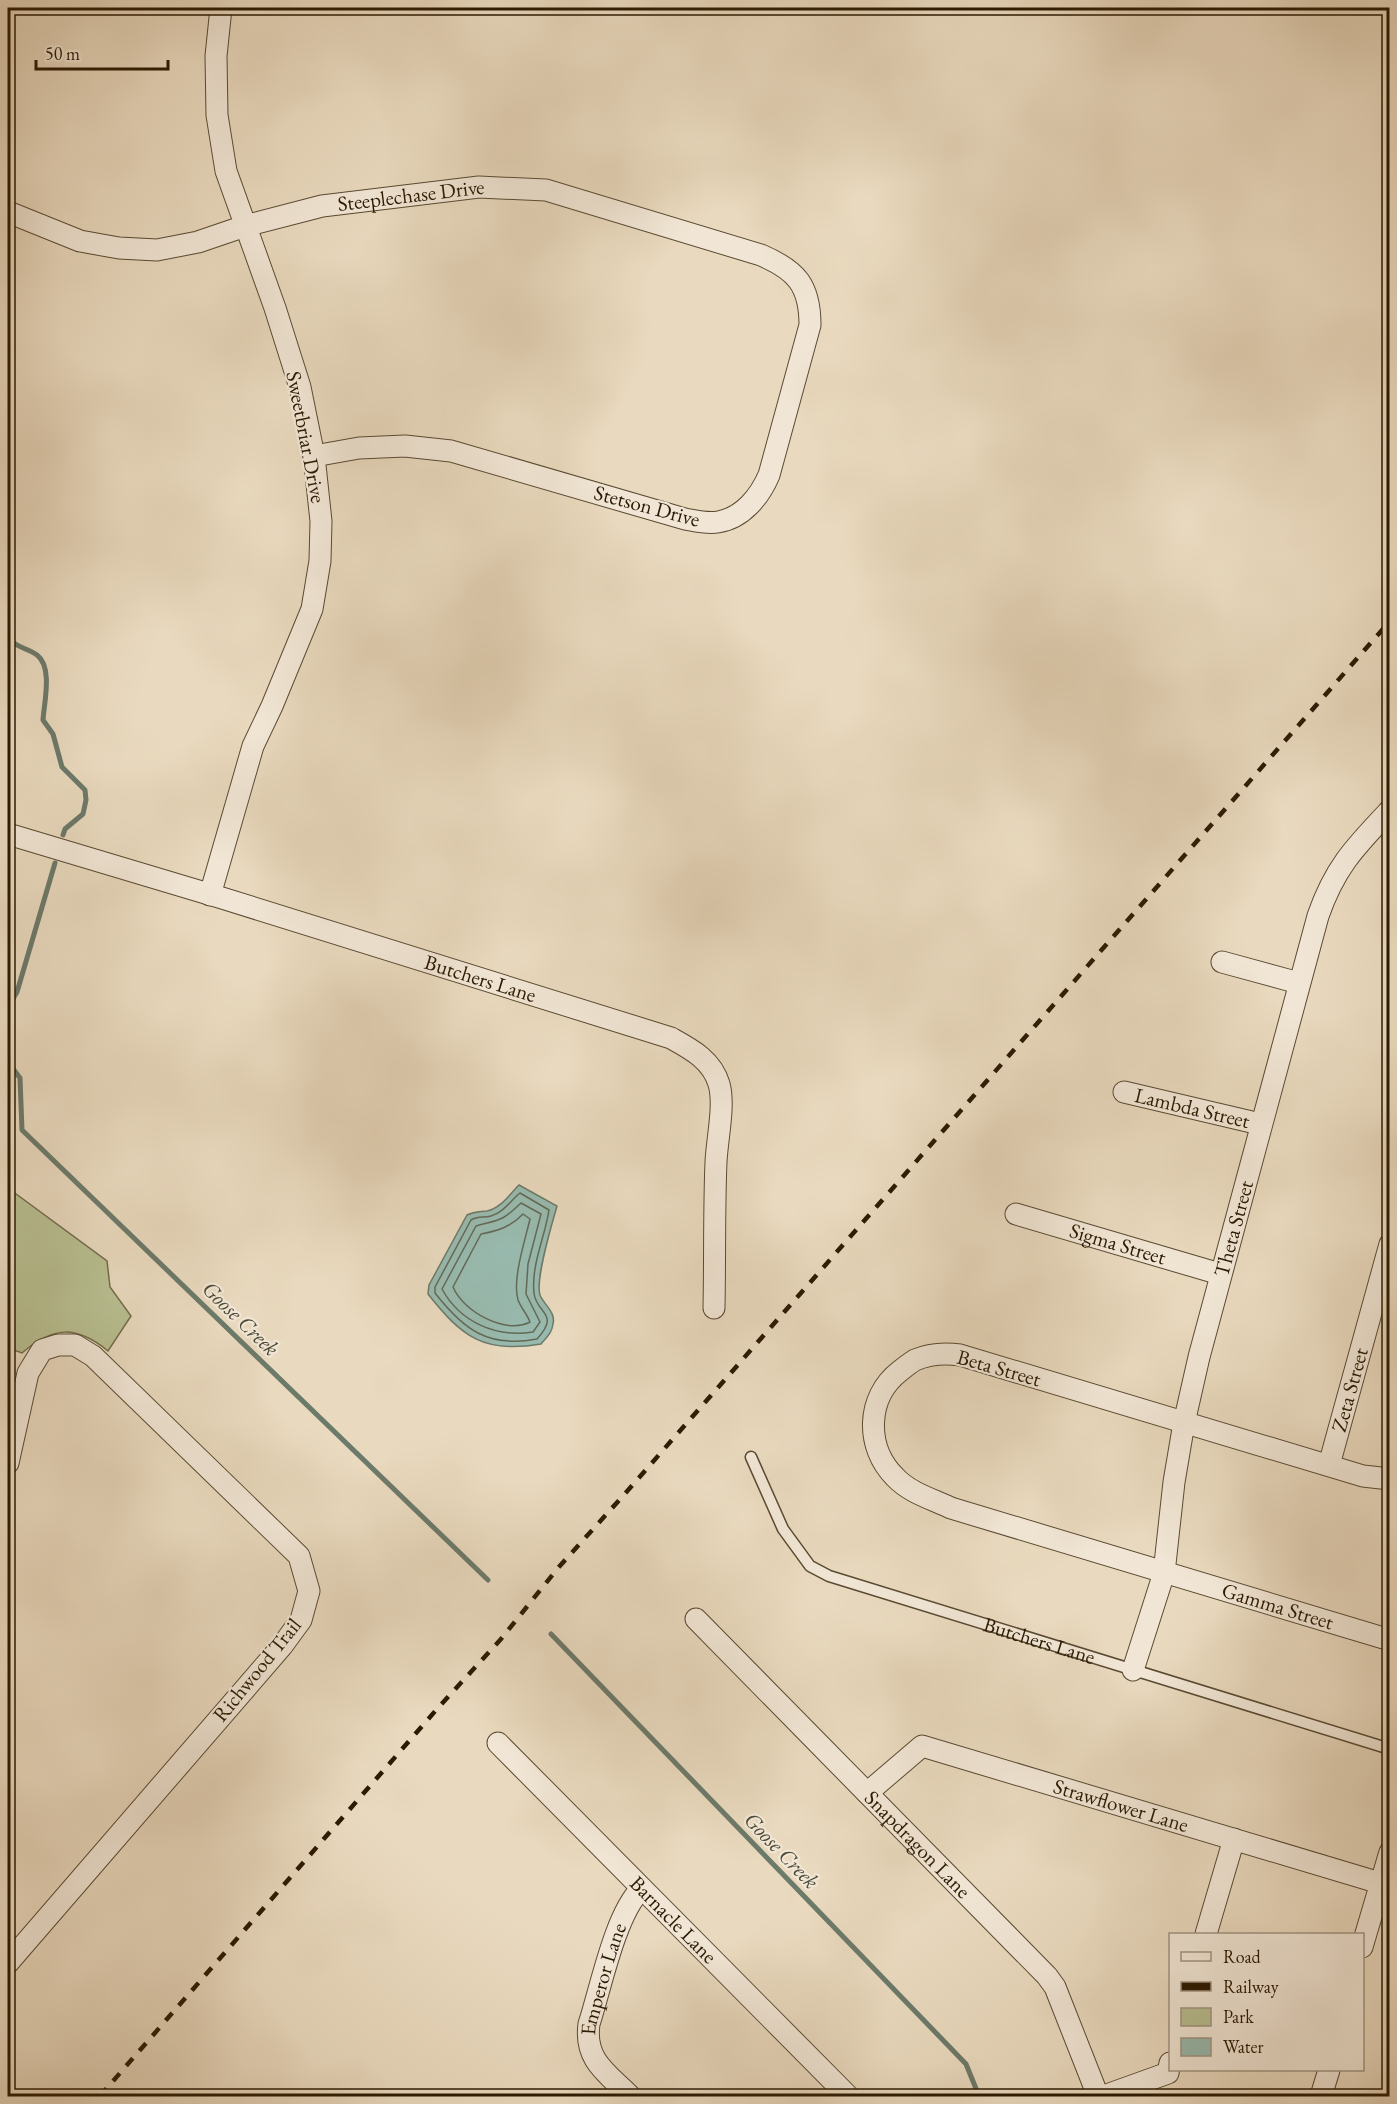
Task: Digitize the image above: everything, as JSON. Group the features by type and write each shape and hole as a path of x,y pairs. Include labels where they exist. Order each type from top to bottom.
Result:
{"street":[{"name":"Sweetbriar Drive","path":"210,895 253,746 312,609 320,561 321,521 314,456 300,387 275,308 226,171 217,115 216,56 220,8"},
{"name":"Steeplechase Drive","path":"8,212 80,241 119,248 156,250 198,242 245,226 322,206 479,187 546,190 760,255 781,263 798,277 803,287"},
{"name":"Stetson Drive","path":"314,456 359,448 405,446 451,451 685,519 707,523 719,522 732,517 757,497 769,475 810,325 810,310 803,287"},
{"name":"Theta Street","path":"1133,1670 1164,1573 1174,1482 1184,1423 1220,1274 1299,983 1326,893 1349,854 1389,810"},
{"name":"Butchers Lane","path":"8,834 671,1038 696,1051 714,1073 721,1097 716,1163 714,1308"},
{"path":"1222,962 1299,983"},
{"name":"Lambda Street","path":"1124,1092 1260,1124"},
{"name":"Sigma Street","path":"1016,1214 1220,1274"},
{"name":"Zeta Street","path":"1329,1465 1389,1244"},
{"name":"Richwood Trail","path":"8,1463 28,1373 42,1350 58,1345 75,1345 93,1356 299,1556 309,1591 301,1620 282,1646 8,1963"},
{"name":"Beta Street","path":"1164,1573 951,1508 910,1490 894,1477 882,1460 874,1440 873,1423 876,1404 884,1388 896,1374 914,1361 946,1354 960,1355 1363,1476 1389,1479"},
{"name":"Gamma Street","path":"1164,1573 1389,1640"},
{"name":"Snapdragon Lane","path":"696,1619 1047,1976 1055,1987 1098,2097"},
{"name":"Barnacle Lane","path":"498,1743 848,2097"},
{"name":"Strawflower Lane","path":"867,1793 922,1746 1385,1884"},
{"path":"1207,1933 1234,1839"},
{"path":"1364,1942 1385,1884 1389,1852"},
{"name":"Emperor Lane","path":"630,2097 592,2056 587,2039 589,2024 621,1919 632,1899 641,1889"},
{"path":"1104,2097 1168,2073 1169,2068"},
{"path":"1321,2097 1329,2071"}],"lane":[{"name":"Butchers Lane","path":"751,1456 783,1529 810,1566 829,1576 1389,1749"}],"green space":[{"path":"8,1188 107,1261 110,1287 131,1316 108,1351 85,1337 65,1332 44,1338 22,1353 8,1348"}],"water":[{"path":"519,1185 557,1206 545,1251 539,1287 540,1295 553,1316 552,1327 541,1344 504,1346 489,1344 476,1339 452,1321 428,1294 429,1285 467,1215 496,1207 505,1201"}],"waterway":[{"path":"8,638 37,655 42,661 46,676 43,720 53,734 62,767 85,790 86,800 83,814 65,829 63,835"},
{"path":"8,1007 17,992 55,863"},
{"name":"Goose Creek","path":"8,1062 20,1078 22,1130 488,1580"},
{"name":"Goose Creek","path":"551,1634 966,2064 979,2096"}],"railway":[{"path":"100,2096 437,1709 501,1639 558,1568 1390,621"}]}
